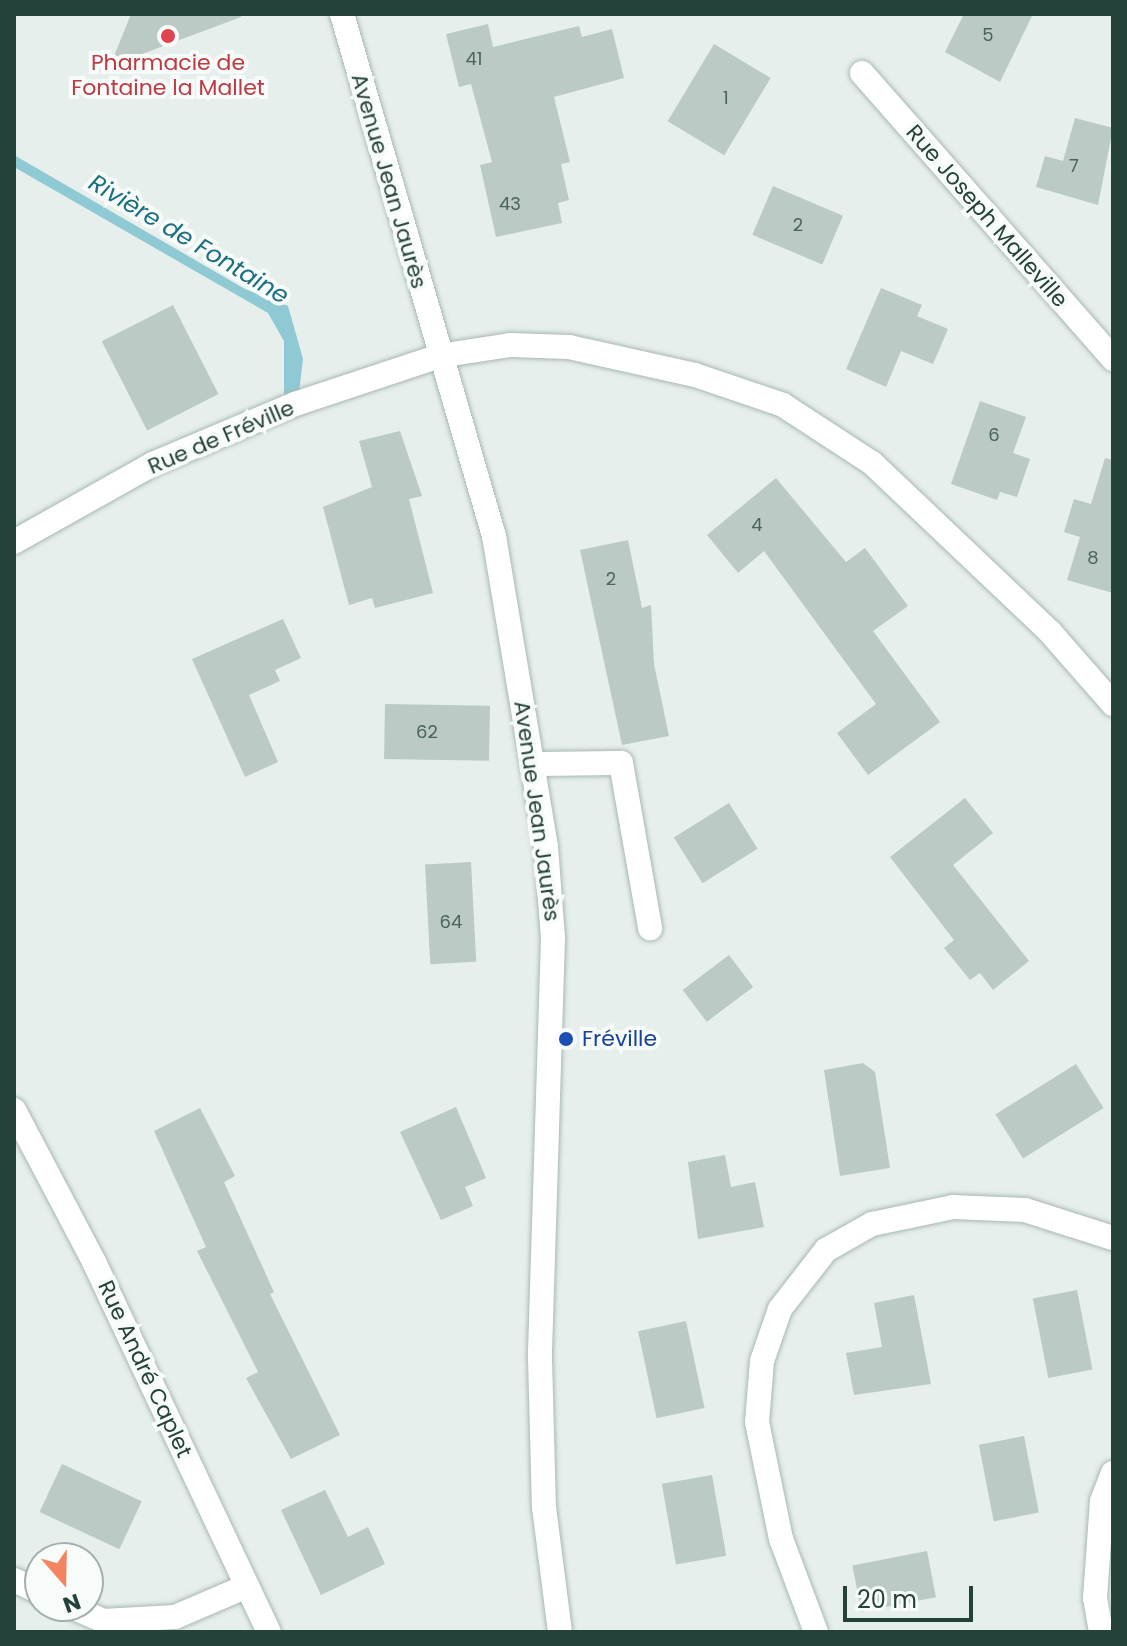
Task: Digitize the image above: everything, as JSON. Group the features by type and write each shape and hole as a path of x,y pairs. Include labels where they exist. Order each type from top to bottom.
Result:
{"street":[{"name":"Avenue Jean Jaurès","path":"342,14 439,356 494,536 533,764 553,938 540,1358 544,1507 560,1631"},
{"name":"Rue Joseph Malleville","path":"862,73 1113,359"},
{"name":"Rue de Fréville","path":"14,542 153,464 295,404 439,356 510,345 569,347 695,375 783,405 872,463 1050,632 1113,704"},
{"path":"533,764 621,763 650,928"},
{"name":"Rue André Caplet","path":"14,1110 94,1262 269,1632"},
{"path":"816,1632 781,1539 757,1422 762,1361 780,1309 826,1250 872,1224 953,1207 1025,1210 1113,1238"},
{"path":"1101,1632 1095,1598 1102,1501 1113,1473"},
{"path":"104,1621 175,1617 247,1586"}],"water":[{"path":"14,155 245,289 288,306 303,359 299,392 284,395 284,341 268,313 14,167"}],"building":[{"name":"Pharmacie de Fontaine la Mallet","path":"131,14 241,14 241,17 110,66"},
{"path":"964,14 1033,14 1000,82 945,52"},
{"path":"488,24 493,47 579,26 582,37 612,29 624,78 554,97 570,162 561,164 569,200 558,203 562,223 496,237 480,165 492,162 471,84 459,87 446,34"},
{"path":"714,44 771,78 724,155 668,121"},
{"path":"1075,118 1113,128 1098,205 1036,187 1045,156 1063,161"},
{"path":"773,186 843,216 822,264 752,235"},
{"path":"881,288 922,305 917,316 948,329 933,364 901,351 886,387 846,369"},
{"path":"173,305 218,394 147,430 102,341"},
{"path":"980,401 1026,417 1013,453 1030,459 1017,497 1000,492 997,500 951,484"},
{"path":"400,431 422,496 409,499 433,593 375,608 372,598 349,605 323,507 372,487 359,441"},
{"path":"1105,458 1113,460 1113,593 1067,580 1080,537 1064,532 1074,499 1091,504"},
{"path":"776,478 846,562 865,548 908,606 873,631 940,722 868,775 837,733 876,704 764,551 738,573 707,535"},
{"path":"628,540 642,608 651,605 654,664 669,736 622,745 580,550"},
{"path":"283,619 301,658 275,670 280,681 249,695 278,762 245,777 192,659"},
{"path":"385,704 490,706 489,761 384,759"},
{"path":"965,798 993,833 953,865 1029,961 993,990 980,973 970,980 944,948 954,940 890,857"},
{"path":"729,803 758,849 702,883 674,837"},
{"path":"471,862 476,962 430,964 425,864"},
{"path":"729,955 753,987 707,1022 683,990"},
{"path":"863,1063 875,1072 890,1168 840,1176 824,1070"},
{"path":"1076,1064 1104,1108 1023,1158 995,1114"},
{"path":"456,1107 486,1178 465,1187 473,1206 441,1220 400,1132"},
{"path":"200,1108 235,1176 224,1182 274,1292 270,1294 340,1435 291,1459 246,1378 258,1372 197,1251 206,1247 154,1131"},
{"path":"725,1155 731,1187 755,1182 764,1227 698,1239 688,1162"},
{"path":"1077,1290 1092,1370 1048,1378 1033,1299"},
{"path":"914,1295 931,1384 854,1395 846,1353 882,1347 874,1303"},
{"path":"686,1321 705,1408 657,1418 638,1331"},
{"path":"1024,1436 1039,1513 994,1521 979,1445"},
{"path":"62,1464 142,1501 119,1549 40,1512"},
{"path":"712,1475 726,1556 676,1565 662,1484"},
{"path":"325,1490 348,1537 368,1527 385,1564 321,1595 281,1510"},
{"path":"927,1551 936,1597 861,1612 852,1566"}],"place":[{"name":"Pharmacie de Fontaine la Mallet","path":"168,36"},
{"name":"Fréville","path":"566,1039"}],"water label":[{"name":"Rivière de Fontaine","path":"189,239"}]}
